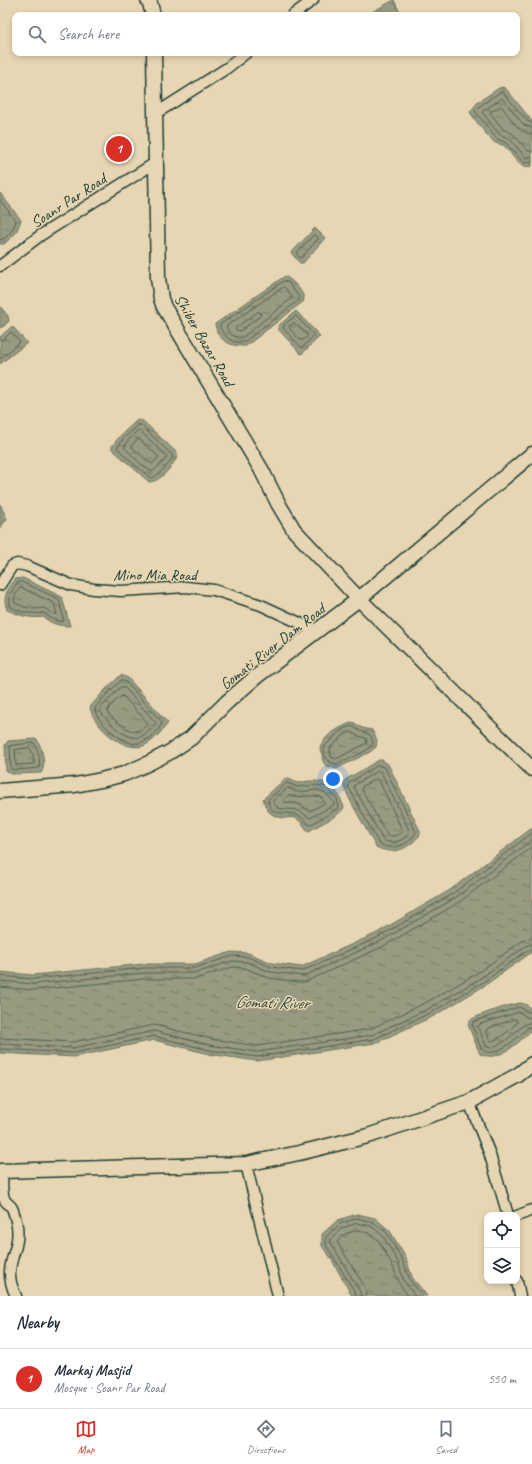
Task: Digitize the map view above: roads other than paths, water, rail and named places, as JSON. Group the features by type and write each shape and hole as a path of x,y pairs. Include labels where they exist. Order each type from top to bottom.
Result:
{"street":[{"path":"148,0 152,12"},
{"path":"297,12 313,0"},
{"name":"Shiber Bazar Road","path":"154,56 158,278 161,299 164,307 258,462 286,519 304,541 359,599 532,769"},
{"path":"155,114 227,68 242,56"},
{"name":"Soanr Par Road","path":"0,266 41,235 155,163"},
{"name":"Gomati River Dam Road","path":"0,791 75,785 101,780 124,774 170,752 191,738 227,702 257,676 359,599 532,454"},
{"name":"Mino Mia Road","path":"0,585 12,566 18,564 27,566 71,585 94,589 121,591 186,587 214,590 261,605 317,631"},
{"path":"16,1296 10,1288 7,1279 8,1262 16,1240 17,1226 12,1208 3,1198 1,1171 246,1164 368,1136 468,1102 518,1075 532,1064"},
{"path":"468,1102 489,1152 507,1212"},
{"path":"246,1164 278,1296"},
{"path":"520,1215 532,1210"},
{"path":"518,1284 520,1296"}],"water":[{"path":"394,0 400,12 372,12"},
{"path":"503,87 532,121 532,166 527,167 518,163 503,145 497,144 488,136 470,112 478,102 499,88"},
{"path":"0,193 21,220 16,233 4,244 0,244"},
{"path":"315,228 325,238 303,263 300,263 291,253"},
{"path":"285,276 300,290 304,301 246,346 230,344 221,338 216,330 215,324"},
{"path":"0,306 8,316 9,321 0,328"},
{"path":"296,311 320,336 301,354 278,329 278,326"},
{"path":"11,327 13,327 27,343 0,364 0,337"},
{"path":"137,420 143,421 176,452 178,456 166,473 158,479 149,482 112,449 112,446 120,436"},
{"path":"0,504 7,519 0,528"},
{"path":"23,578 62,597 70,626 56,624 43,617 29,617 7,610 5,597 8,590 15,579"},
{"path":"121,675 128,678 168,723 154,739 143,746 135,747 127,745 110,736 92,714 90,707"},
{"path":"353,722 362,728 372,730 377,740 376,747 370,752 336,769 324,764 320,750 324,740 333,732"},
{"path":"37,739 44,761 41,773 12,774 6,771 5,745 8,741"},
{"path":"379,760 382,760 388,764 420,831 420,835 411,844 400,850 389,851 376,847 343,785 345,780"},
{"path":"286,778 298,783 317,781 328,784 339,795 344,807 334,817 308,832 301,822 295,818 285,818 273,815 266,807 263,799"},
{"name":"Gomati River","path":"532,828 532,952 484,986 434,1016 375,1043 257,1061 209,1054 154,1040 74,1057 0,1053 0,972 33,975 144,964 195,964 231,952 248,953 272,963 301,967 375,934 450,890"},
{"path":"521,1003 527,1005 532,1010 532,1030 502,1054 487,1056 480,1054 468,1025 469,1021 494,1010"},
{"path":"357,1214 375,1218 390,1231 406,1258 412,1277 427,1296 352,1296 333,1262 322,1246 322,1234 338,1220"}],"place":[{"name":"Markaj Masjid","path":"119,149"}]}
